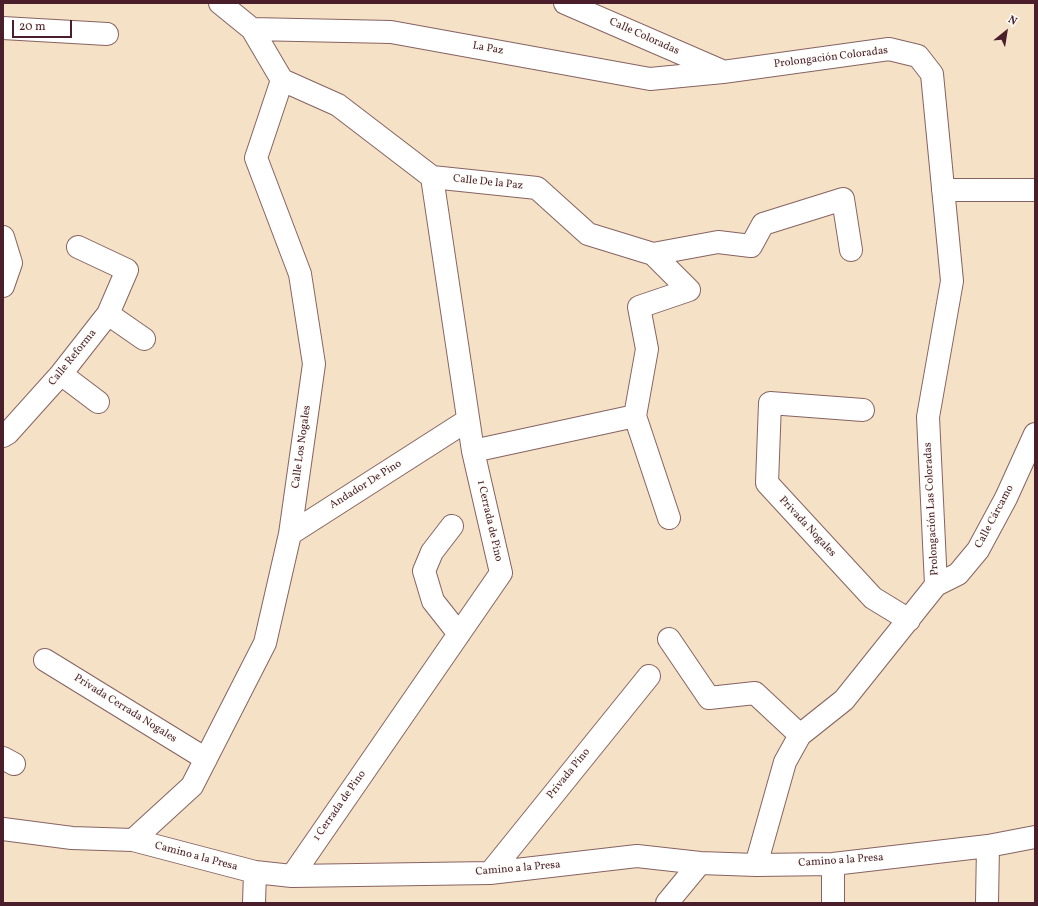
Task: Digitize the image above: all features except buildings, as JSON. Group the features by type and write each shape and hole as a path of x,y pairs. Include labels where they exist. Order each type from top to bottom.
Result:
{"street":[{"path":"220,3 252,29 282,80 338,105 432,177"},
{"name":"Calle Coloradas","path":"565,3 723,72"},
{"path":"3,28 107,34"},
{"name":"La Paz","path":"252,29 391,32 650,79 723,72"},
{"name":"Prolongación Coloradas","path":"723,72 889,48 918,56 932,74 944,190"},
{"name":"Calle Los Nogales","path":"133,840 192,786 206,759 264,643 290,534 314,364 300,274 256,158 282,80"},
{"name":"Calle De la Paz","path":"432,177 537,188 588,234 653,254 689,290 639,306 647,349 635,416"},
{"name":"1 Cerrada de Pino","path":"292,876 501,573 473,451 432,177"},
{"path":"944,190 1035,190"},
{"name":"Prolongación Las Coloradas","path":"756,865 785,762 800,735 844,700 936,585 928,417 952,281 944,190"},
{"path":"653,254 718,242 751,246 763,224 843,199 851,250"},
{"path":"3,237 11,263 3,286"},
{"name":"Calle Reforma","path":"3,436 8,433 61,374 108,314 127,270 78,247"},
{"path":"108,314 144,339"},
{"path":"61,374 98,402"},
{"name":"Privada Nogales","path":"863,410 770,403 767,483 873,598 909,620"},
{"path":"473,451 635,416 670,518"},
{"name":"Andador De Pino","path":"290,534 468,420"},
{"name":"Calle Cárcamo","path":"936,585 958,574 978,550 1006,498 1035,434"},
{"path":"452,526 432,552 424,571 433,600 459,634"},
{"path":"669,639 709,698 755,693 800,735"},
{"name":"Privada Cerrada Nogales","path":"45,660 206,759"},
{"name":"Privada Pino","path":"490,873 649,676"},
{"name":"Camino a la Presa","path":"3,829 72,838 133,840 255,872 292,876 490,873 637,856 700,863 756,865 832,864 988,846 1035,837"},
{"path":"987,903 988,846"},
{"path":"667,903 700,863"},
{"path":"832,864 833,903"},
{"path":"254,903 255,872"}]}
